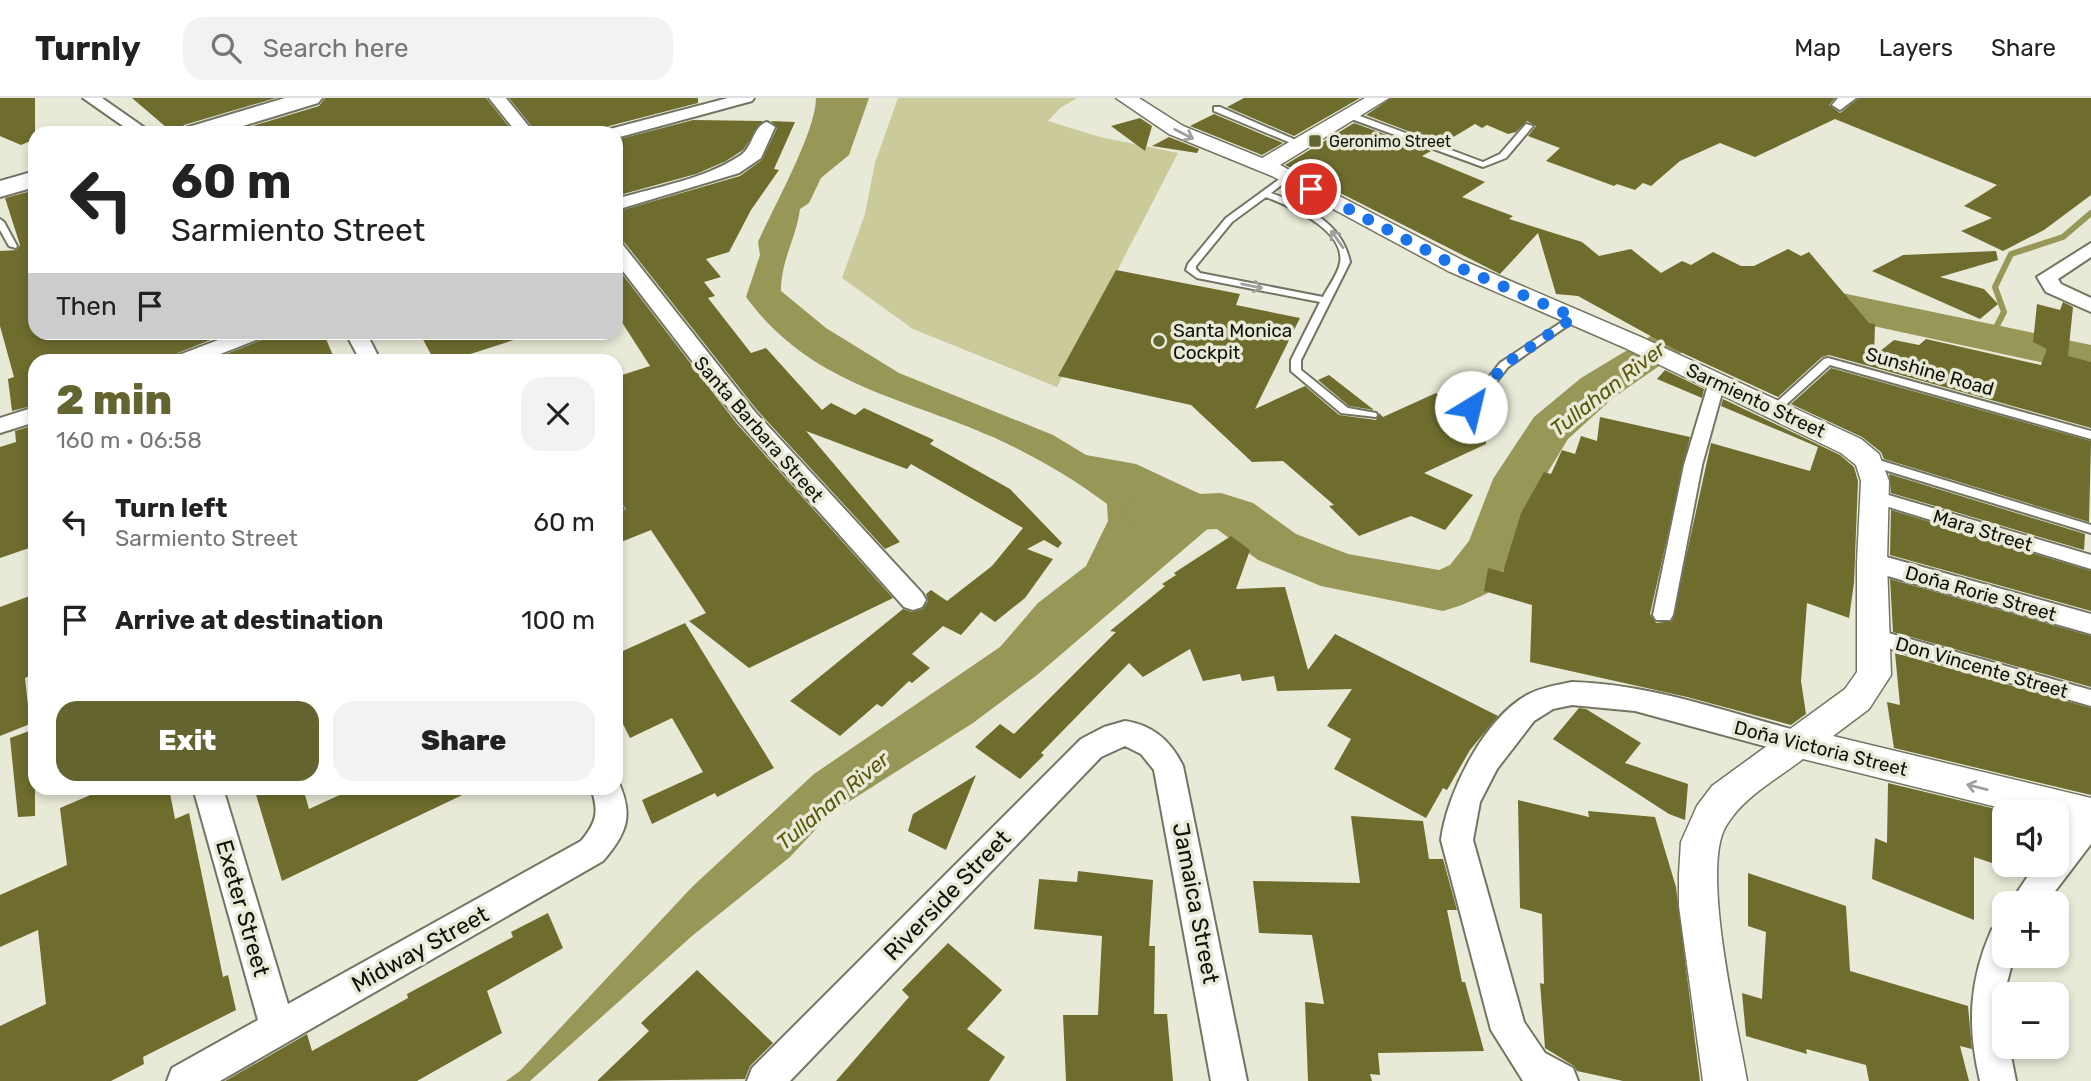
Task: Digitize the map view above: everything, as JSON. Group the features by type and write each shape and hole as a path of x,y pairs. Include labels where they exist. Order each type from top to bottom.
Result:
{"main road":[{"path":"217,126 310,98"},
{"path":"0,189 28,181"}],"street":[{"path":"91,98 133,126"},
{"path":"623,131 746,98"},
{"name":"Sarmiento Street","path":"1126,98 1203,144 1265,165 1446,261 1660,355 1851,446 1869,461"},
{"path":"1265,165 1380,98"},
{"path":"501,99 521,126"},
{"path":"623,203 733,169 755,153 767,127"},
{"path":"2091,249 2047,277 2053,288 2091,306"},
{"name":"Santa Barbara Street","path":"623,258 747,417 868,555 892,576 913,600"},
{"path":"202,354 238,340"},
{"path":"1663,615 1693,465 1717,382"},
{"path":"0,426 28,416"},
{"path":"1725,1081 1699,906 1700,842 1710,818 1725,797 1857,699 1868,688 1874,675 1872,562 1875,481 1869,461"},
{"name":"Mara Street","path":"1875,497 2091,562"},
{"name":"Doña Rorie Street","path":"1872,562 2091,624"},
{"name":"Don Vincente Street","path":"1874,637 2091,698"},
{"name":"Doña Victoria Street","path":"1559,1081 1532,1066 1509,1030 1457,840 1459,810 1473,779 1522,712 1549,697 1593,693 1656,705 1798,743 2091,814"},
{"name":"Riverside Street","path":"765,1081 1091,748 1103,739 1122,733 1140,736"},
{"name":"Jamaica Street","path":"1140,736 1157,748 1168,766 1229,1081"},
{"name":"Exeter Street","path":"210,795 278,1029"},
{"name":"Midway Street","path":"184,1081 592,850 608,833 615,813 609,795"},
{"path":"2069,848 2091,820"},
{"path":"2035,891 2046,877"},
{"path":"1994,968 1988,986 1988,1025 1998,1081"}],"lane":[{"path":"1217,109 1301,144"},
{"path":"1349,115 1483,166 1503,156 1529,126"},
{"path":"1288,177 1228,220 1191,266 1191,270 1197,275 1326,301"},
{"path":"1265,194 1305,213 1339,238 1345,262 1296,360 1296,371 1345,411 1372,415"},
{"path":"0,222 13,246"},
{"path":"1471,407 1504,365 1574,317"},
{"name":"Sunshine Road","path":"1774,409 1828,361 2091,435"},
{"path":"1869,461 2091,529"}],"green space":[{"path":"898,98 1077,98 1060,108 1048,121 1100,137 1178,153 1057,387 913,329 842,278 865,214 875,163"}],"water":[{"path":"816,98 869,98 849,155 821,178 809,203 800,209 783,269 781,291 826,328 899,373 1053,435 1086,455 1136,464 1213,500 1221,511 1211,526 1037,675 973,723 831,813 790,857 692,936 530,1081 506,1081 520,1071 692,887 814,774 1000,647 1038,603 1086,566 1108,521 1107,504 1038,459 993,437 859,385 828,369 771,327 746,297 760,255 758,242 802,150"}],"building":[{"path":"0,98 35,98 35,126 28,126 28,142 21,145 0,136"},
{"path":"132,98 276,98 183,126 165,126"},
{"path":"325,98 486,98 508,126 252,126 319,106"},
{"path":"509,98 698,98 698,103 609,126 531,126"},
{"path":"1244,98 1360,98 1294,136 1227,107"},
{"path":"1391,98 1835,98 1829,105 1840,113 1859,98 2091,98 2091,195 2044,230 2003,251 1961,231 1992,218 1964,206 1997,185 1835,119 1755,157 1720,143 1680,161 1651,186 1643,183 1635,190 1617,184 1614,186 1546,161 1560,148 1528,136 1536,126 1527,121 1516,132 1508,134 1487,125 1482,128 1475,124 1442,144 1366,115"},
{"path":"1214,114 1283,143 1262,155 1190,126"},
{"path":"1140,118 1152,126 1145,151 1111,126"},
{"path":"693,120 763,121 743,150 726,161 696,174 623,194 623,138"},
{"path":"771,121 795,122 774,169 779,170 751,210 729,252 706,259 721,277 704,282 715,296 708,298 751,353 766,348 822,410 831,403 855,415 864,408 934,440 930,444 1010,489 1062,543 1058,548 1044,540 1027,549 1053,559 1025,598 995,622 981,612 961,635 943,626 912,654 930,668 912,683 909,681 882,707 877,704 840,736 790,701 903,609 912,612 923,609 928,601 926,594 931,590 947,601 992,566 1023,528 911,464 907,469 806,431 900,542 885,549 757,410 623,243 623,210 740,176 762,160 777,128"},
{"path":"1354,123 1431,151 1422,156 1485,182 1462,197 1513,216 1509,219 1582,242 1599,256 1631,249 1661,273 1682,261 1691,265 1713,252 1741,266 1754,266 1788,249 1801,256 1809,252 1869,323 1875,324 1874,356 1894,340 1919,345 1926,339 2041,365 2047,349 2033,342 2037,304 2060,310 2063,302 2073,307 2068,356 2091,362 2091,428 1829,355 1822,357 1778,397 1676,350 1578,296 1556,294 1538,233 1500,274 1285,165"},
{"path":"1169,137 1199,149 1197,153 1152,146"},
{"path":"28,192 28,340 210,340 177,354 28,354 28,407 12,411 8,379 14,377 0,326 0,251 17,250 20,245 5,198"},
{"path":"1996,251 1998,260 1940,277 1984,289 1998,304 1980,319 1872,271 1903,255"},
{"path":"1116,270 1240,294 1236,305 1300,318 1255,409 1305,386 1339,415 1376,420 1379,413 1383,417 1436,393 1486,431 1486,444 1424,473 1473,495 1445,530 1411,516 1359,536 1329,506 1334,505 1283,461 1252,462 1191,405 1058,376"},
{"path":"623,275 737,424 893,598 749,668 689,621 706,613 651,530 623,541 623,511 626,509 623,505 623,375 650,366 623,324"},
{"path":"262,340 326,340 332,354 226,354"},
{"path":"423,340 514,340 471,354 431,354"},
{"path":"1831,368 2091,441 2089,522 1884,459 1881,452 1862,437 1791,404"},
{"path":"1665,370 1704,389 1702,398 1657,379"},
{"path":"1329,375 1374,410 1349,406 1318,380"},
{"path":"1723,399 1840,455 1854,467 1858,481 1854,583 1849,618 1807,603 1801,681 1806,714 1791,725 1687,697 1530,662 1532,605 1484,591 1488,568 1503,572 1521,513 1544,472 1551,474 1562,450 1575,454 1581,436 1597,441 1600,417 1690,437 1650,614 1656,623 1672,621 1711,443 1810,471 1818,447 1721,406"},
{"path":"28,427 28,548 0,558 0,447 16,442 15,431"},
{"path":"1889,474 2085,534 2084,550 1891,493"},
{"path":"1891,510 2091,571 2091,611 1890,555"},
{"path":"1231,536 1250,550 1236,589 1285,587 1308,670 1335,634 1498,716 1470,750 1447,790 1443,788 1426,818 1334,769 1351,739 1327,726 1352,689 1277,691 1274,676 1242,681 1240,674 1203,681 1190,649 1143,677 1129,663 1041,753 1044,755 1020,779 975,747 1000,724 1014,734 1116,632 1110,631 1165,586 1162,584 1176,575 1174,573"},
{"path":"1890,579 2091,636 2091,687 1893,632"},
{"path":"28,597 28,677 25,678 28,725 0,736 0,607"},
{"path":"685,623 774,768 717,797 715,793 652,824 642,800 703,772 672,718 630,738 623,724 623,651"},
{"path":"1895,653 2091,708 2091,795 1894,748 1887,702 1900,705"},
{"path":"1579,708 1586,709 1641,743 1625,763 1688,784 1685,820 1669,814 1553,739"},
{"path":"28,732 28,795 35,795 35,816 18,817 10,738"},
{"path":"976,775 946,850 908,831 913,814"},
{"path":"1888,783 1992,808 1992,863 1974,857 1974,920 1872,879 1875,838 1887,843"},
{"path":"91,795 170,795 175,819 189,813 223,977 228,975 236,1010 143,1057 144,1064 111,1081 0,1081 0,1026 46,1004 38,930 0,947 0,895 67,865 60,808"},
{"path":"256,795 305,795 309,809 340,795 462,795 282,881"},
{"path":"1518,800 1589,817 1588,811 1655,817 1676,887 1700,1081 1623,1081 1577,1071 1574,1066 1545,1048 1540,983 1544,984 1542,914 1520,908"},
{"path":"1351,816 1423,821 1429,859 1443,859 1457,910 1447,910 1462,982 1465,982 1484,1051 1378,1053 1380,1075 1370,1074 1372,1081 1308,1081 1305,1002 1324,1004 1312,935 1259,933 1253,881 1360,883"},
{"path":"1078,871 1153,880 1149,946 1155,946 1154,1014 1167,1014 1173,1081 1066,1081 1063,1015 1098,1015 1102,936 1034,929 1039,879 1077,882"},
{"path":"1748,873 1846,906 1850,971 1968,1006 1972,1049 1960,1046 1969,1081 1869,1081 1866,1065 1806,1049 1807,1054 1746,1036 1742,993 1762,999 1766,932 1748,926"},
{"path":"548,913 563,948 487,991 502,1033 417,1081 225,1081 307,1034 312,1051 408,998 407,994 513,937 511,932"},
{"path":"948,943 1002,990 967,1029 1005,1057 989,1081 836,1081 909,997 902,990"},
{"path":"697,970 773,1043 750,1066 745,1079 597,1081 649,1031 641,1023"}],"waterway":[{"path":"1991,337 2004,312 1995,287 2011,254 2063,237 2091,213"},
{"name":"Tullahan River","path":"1148,514 1221,511 1235,516 1277,547 1340,572 1443,591 1469,579 1492,548 1518,479 1551,428 1597,388 1646,355 1727,308 1774,300 1813,300 2091,359"}],"place":[{"name":"Geronimo Street","path":"1315,141"},
{"name":"Santa Monica Cockpit","path":"1159,341"}],"route":[{"path":"1311,189 1425,251 1574,317 1504,365 1486,384 1471,407"}]}
